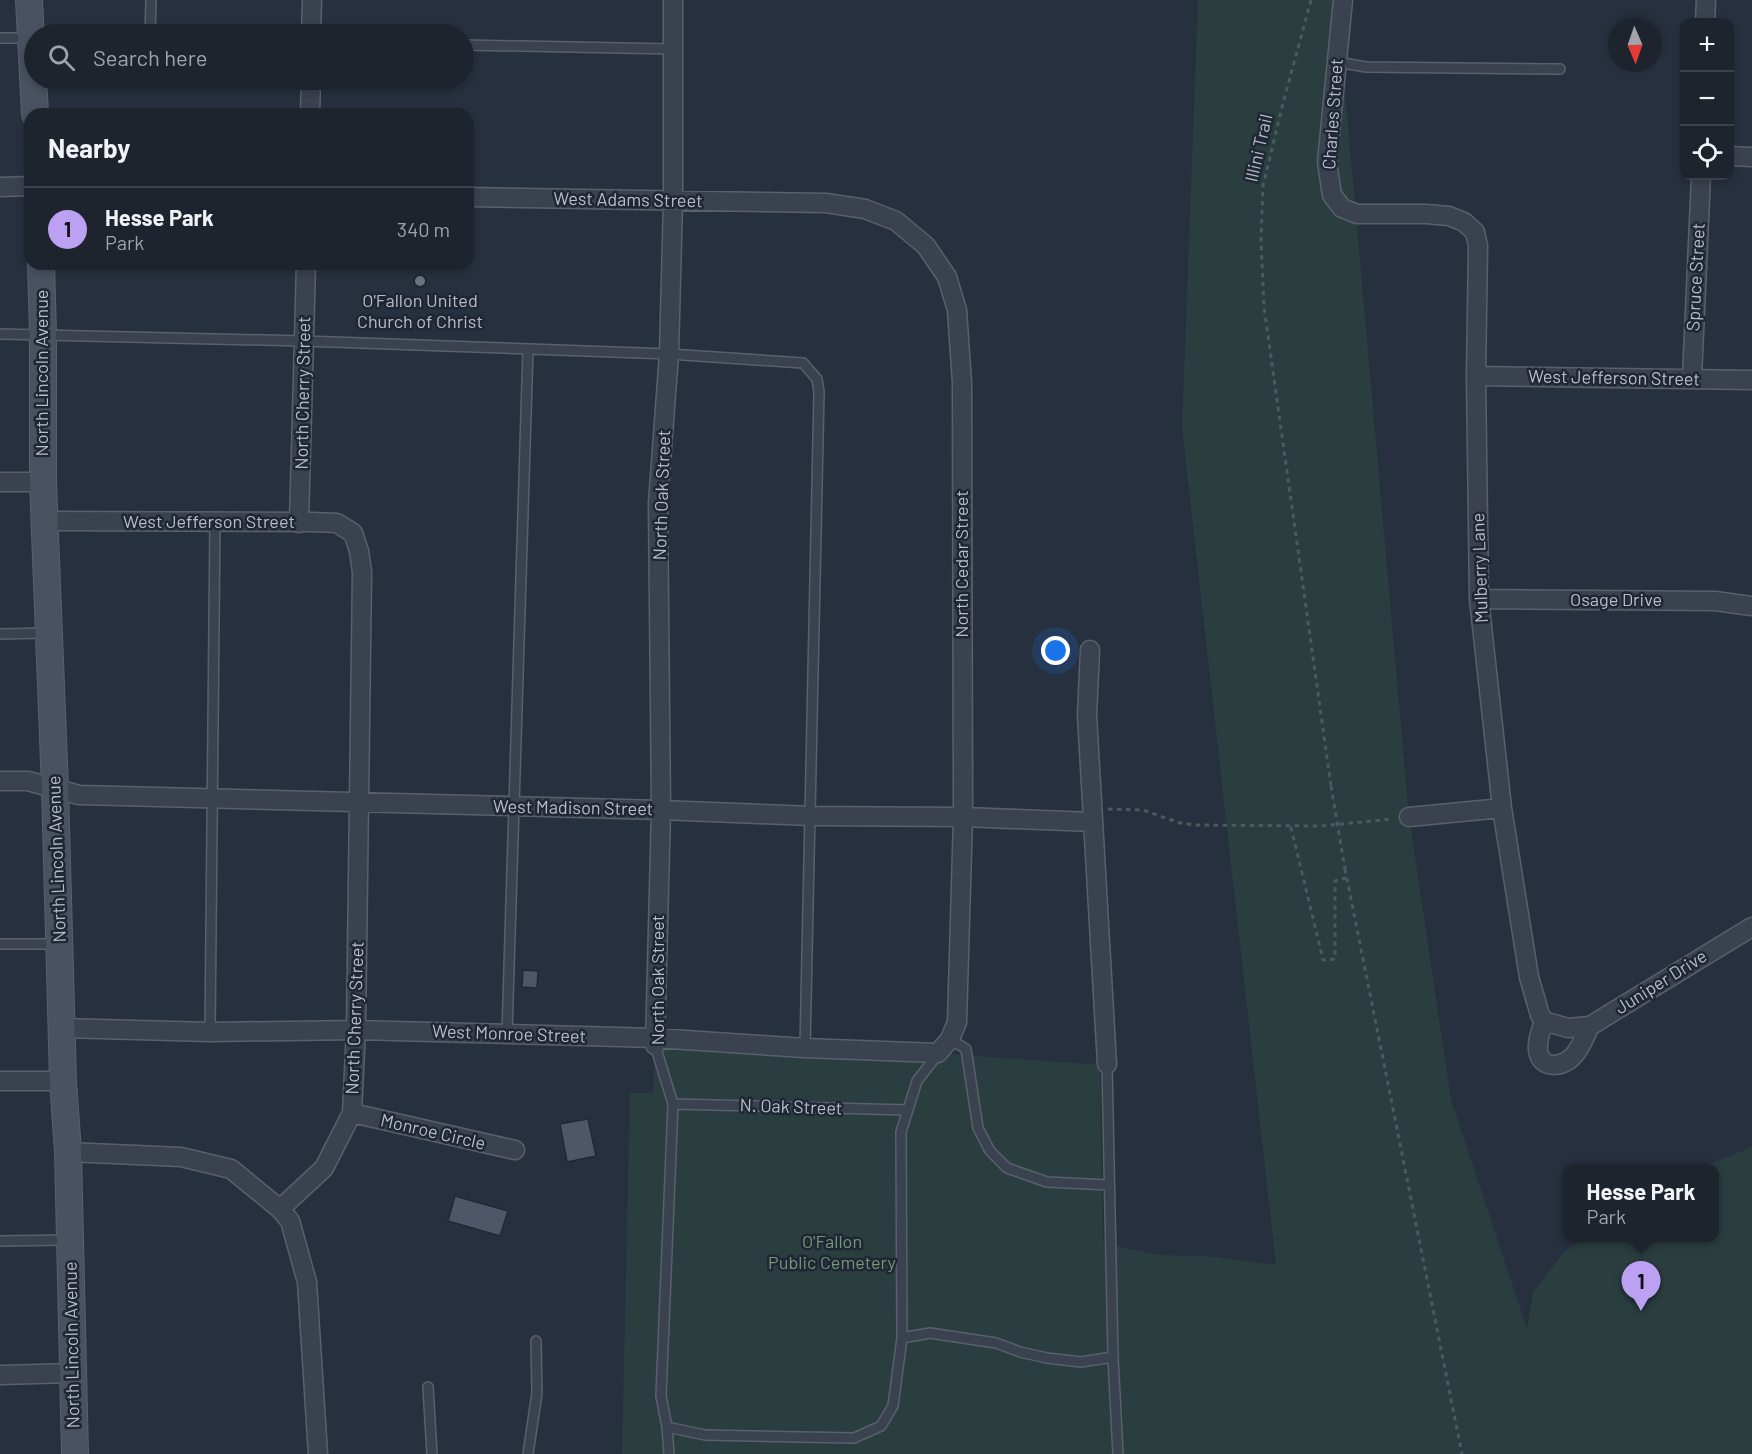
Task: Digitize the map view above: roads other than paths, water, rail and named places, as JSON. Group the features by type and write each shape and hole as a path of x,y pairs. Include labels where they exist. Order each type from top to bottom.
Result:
{"main road":[{"path":"29,0 32,24"},
{"path":"34,90 35,108"},
{"name":"North Lincoln Avenue","path":"41,270 44,521 55,788 63,1081 68,1152 75,1454"}],"street":[{"path":"311,24 312,0"},
{"name":"North Oak Street","path":"656,1041 661,810 658,503 669,354 673,201 674,0"},
{"name":"Charles Street","path":"1343,0 1327,162 1328,181 1332,195 1342,208 1357,214"},
{"path":"1705,18 1706,0"},
{"path":"310,108 311,90"},
{"path":"1734,156 1752,157"},
{"name":"Spruce Street","path":"1692,378 1701,180"},
{"path":"0,187 24,186"},
{"name":"West Adams Street","path":"474,197 788,202"},
{"name":"North Cedar Street","path":"788,202 826,203 865,209 896,221 926,246 947,277 957,310 962,384 963,817 957,1023 950,1039"},
{"name":"Mulberry Lane","path":"1357,214 1449,216 1464,222 1475,232 1478,246 1476,376 1479,599 1502,808 1529,977 1540,1015 1544,1021"},
{"name":"North Cherry Street","path":"299,523 306,270"},
{"name":"West Jefferson Street","path":"1476,376 1752,380"},
{"path":"0,483 43,482"},
{"name":"West Jefferson Street","path":"44,521 337,524 353,533 359,551"},
{"name":"North Cherry Street","path":"280,1209 324,1168 351,1113 356,1030 360,803 362,572 359,551"},
{"name":"Osage Drive","path":"1479,599 1716,601 1752,606"},
{"path":"1090,650 1087,715 1107,1064"},
{"name":"West Madison Street","path":"0,782 28,781 79,795 212,797 811,816 1092,815"},
{"path":"1409,817 1502,808"},
{"name":"Juniper Drive","path":"1544,1021 1568,1028 1590,1026 1752,927"},
{"path":"1544,1021 1538,1049 1541,1058 1550,1066 1560,1065 1573,1058 1590,1026"},
{"name":"West Monroe Street","path":"62,1028 210,1032 356,1030 507,1034 938,1053"},
{"path":"938,1053 950,1039"},
{"path":"0,1081 63,1081"},
{"name":"Monroe Circle","path":"351,1113 515,1150"},
{"path":"68,1152 181,1157 231,1168 280,1209 290,1221 307,1282 318,1454"},
{"path":"0,1375 72,1373"}],"lane":[{"path":"150,24 151,0"},
{"path":"0,38 24,38"},
{"path":"474,45 673,49"},
{"path":"1337,62 1366,67 1560,69"},
{"path":"0,334 304,340 669,354 802,363 817,378 819,404 805,1048"},
{"path":"507,1034 528,349"},
{"path":"210,1032 214,522"},
{"path":"0,634 48,633"},
{"path":"0,944 59,944"},
{"path":"950,1039 966,1049 978,1128 990,1151 1007,1168 1047,1182 1109,1185"},
{"name":"North Oak Street","path":"656,1041 673,1104 661,1396 669,1454"},
{"path":"667,1427 705,1435 854,1438 881,1426 893,1406 902,1338 901,1132 917,1081 938,1053"},
{"path":"1107,1064 1113,1358 1118,1454"},
{"name":"N. Oak Street","path":"673,1104 908,1110"},
{"path":"0,1241 69,1240"},
{"path":"902,1338 930,1333 996,1343 1020,1352 1047,1358 1081,1362 1113,1358"},
{"path":"528,1454 537,1393 536,1341"},
{"path":"428,1387 432,1454"}],"place":[{"name":"O'Fallon United Church of Christ","path":"420,281"},
{"name":"Hesse Park","path":"1641,1311"}],"park label":[{"name":"O'Fallon Public Cemetery","path":"832,1252"}]}
